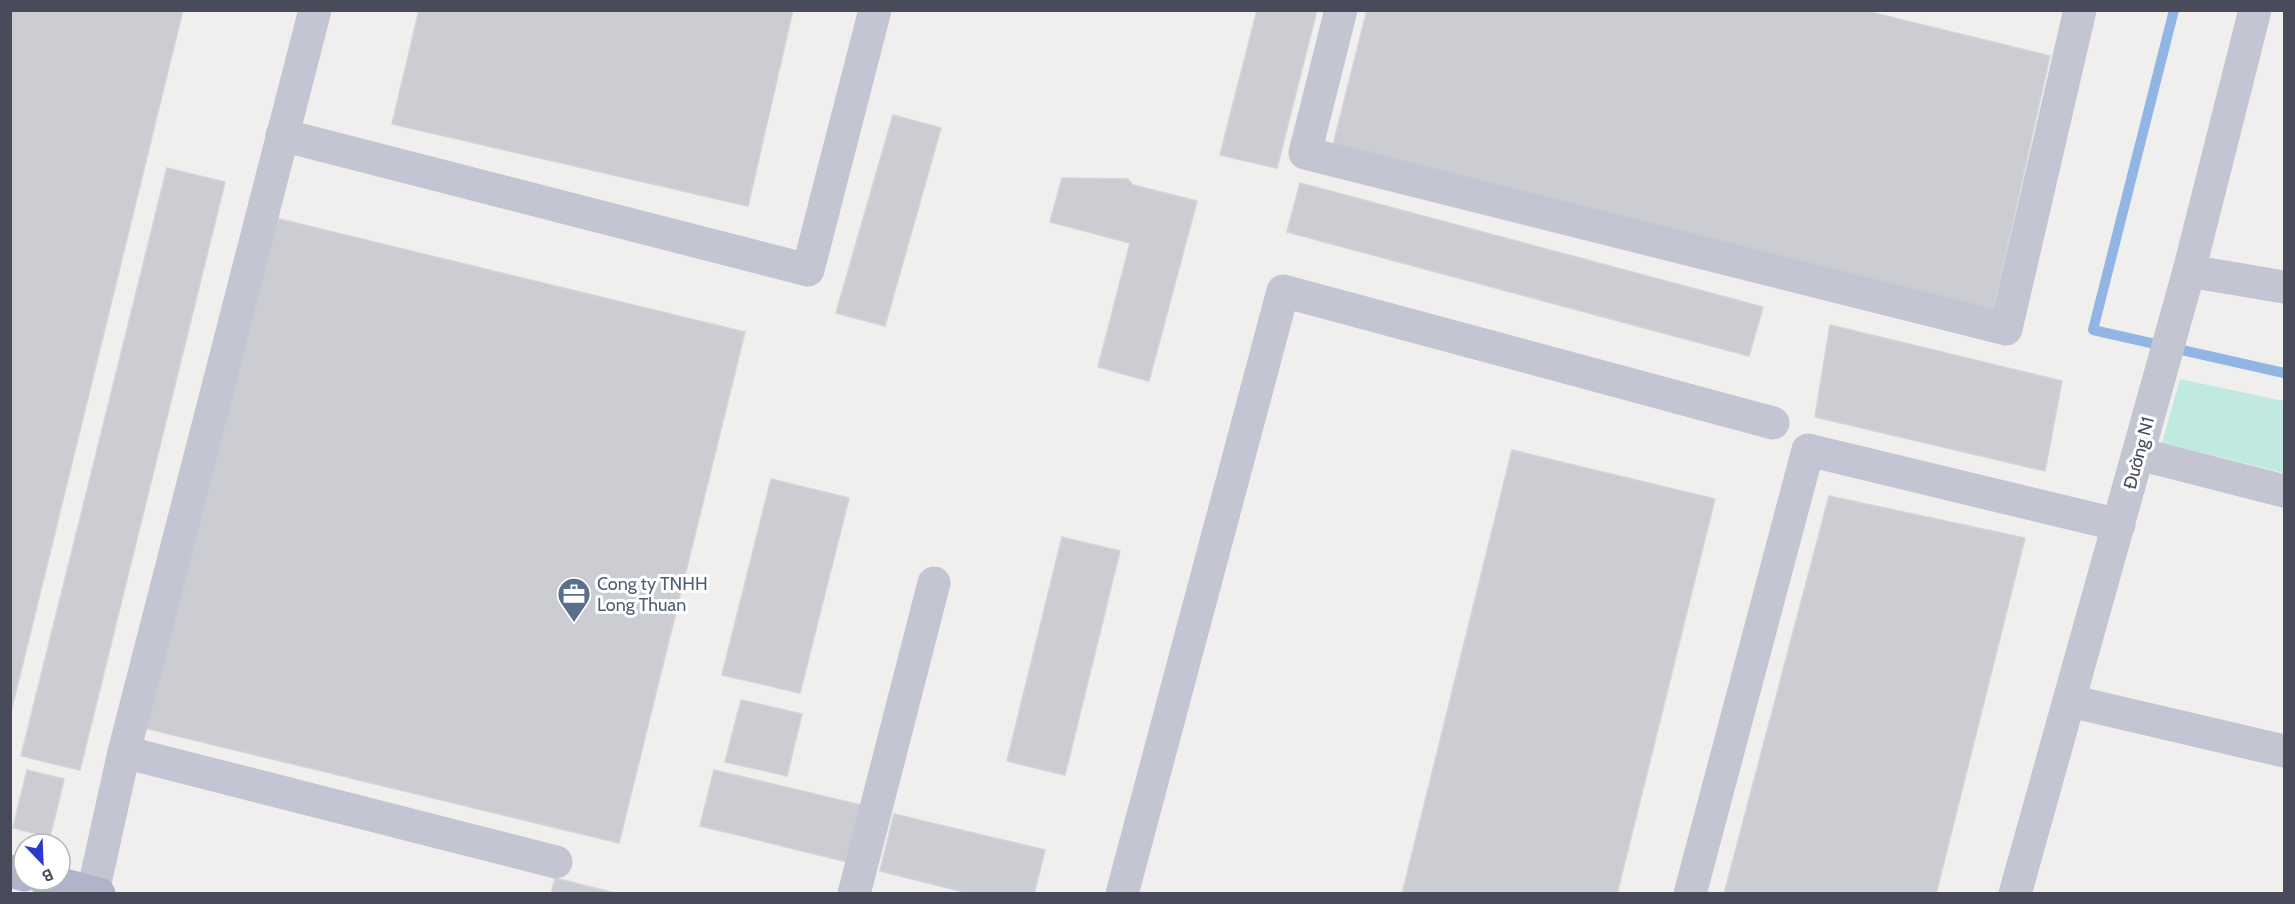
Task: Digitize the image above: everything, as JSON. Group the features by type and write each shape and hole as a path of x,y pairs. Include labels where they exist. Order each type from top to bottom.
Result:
{"main road":[{"path":"72,887 96,893"}],"street":[{"path":"96,893 124,752 315,10"},
{"path":"282,135 808,270 875,10"},
{"path":"1341,10 1305,153 2006,329 2080,10"},
{"name":"Đường N1","path":"2015,894 2189,271 2256,10"},
{"path":"2189,271 2284,287"},
{"path":"1122,894 1283,291 1773,423"},
{"path":"1690,894 1808,450 2119,525"},
{"path":"2139,454 2284,491"},
{"path":"855,894 934,583"},
{"path":"2070,701 2284,752"},
{"path":"124,752 556,862"}],"green space":[{"path":"2180,379 2284,401 2284,473 2162,443"}],"building":[{"path":"10,10 183,10 11,712 10,712"},
{"path":"419,10 793,10 748,206 392,124"},
{"path":"1257,10 1317,10 1277,168 1220,155"},
{"path":"1367,10 1862,10 2050,56 1992,316 1332,149"},
{"path":"893,115 941,128 885,326 836,313"},
{"path":"167,168 225,182 80,770 21,756"},
{"path":"1062,178 1128,179 1133,185 1197,201 1149,381 1098,367 1130,243 1050,222"},
{"path":"1300,183 1763,307 1749,356 1287,232"},
{"path":"271,217 745,332 619,843 144,728"},
{"path":"1830,325 2062,381 2045,471 1815,417"},
{"path":"1512,450 1715,499 1617,894 1402,894"},
{"path":"771,479 849,498 800,693 722,675"},
{"path":"1829,496 2025,538 1936,894 1724,894"},
{"path":"1062,537 1120,551 1065,775 1007,761"},
{"path":"741,700 802,714 787,776 725,762"},
{"path":"27,770 64,779 51,832 29,832 13,828"},
{"path":"714,770 874,808 860,865 700,826"},
{"path":"894,814 1045,850 1034,894 972,894 880,871"},
{"path":"555,878 619,894 551,894"}],"waterway":[{"path":"2174,10 2093,330 2284,373"}],"place":[{"name":"Cong ty TNHH Long Thuan","path":"574,623"}]}
